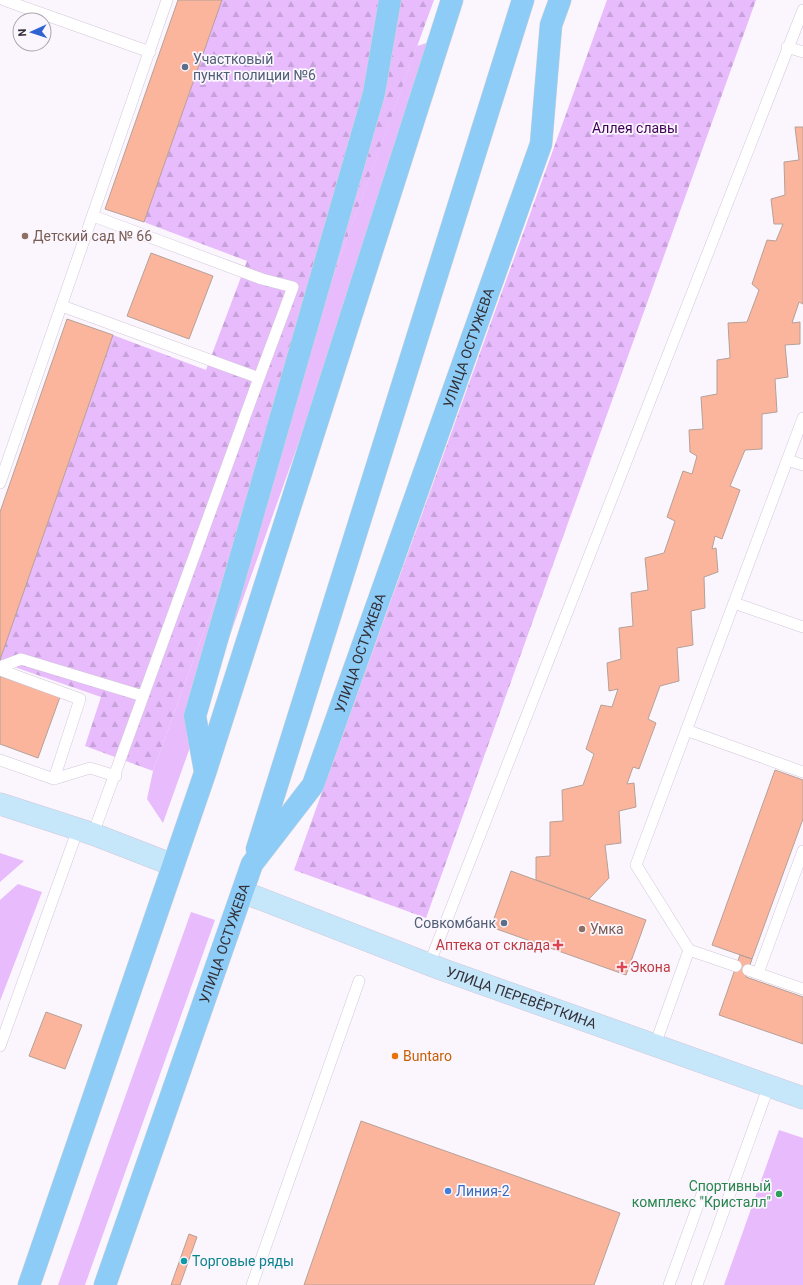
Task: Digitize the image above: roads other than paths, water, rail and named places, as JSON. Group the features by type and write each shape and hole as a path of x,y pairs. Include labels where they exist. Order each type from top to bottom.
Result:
{"main road":[{"path":"205,773 195,716 374,93 390,0"},
{"path":"29,1285 205,773 452,0"},
{"path":"252,864 524,0"},
{"name":"УЛИЦА ОСТУЖЕВА","path":"105,1285 252,864 313,785 541,144 551,25 560,0"}],"street":[{"path":"0,804 86,832 173,865"},
{"name":"УЛИЦА ПЕРЕВЁРТКИНА","path":"242,892 429,965 803,1098"}],"lane":[{"path":"4,0 150,52"},
{"path":"0,483 167,0"},
{"path":"429,965 787,47 803,10"},
{"path":"787,47 803,52"},
{"path":"0,1046 86,832 116,776 143,696 258,378 293,288 262,279 93,216"},
{"path":"62,306 258,378"},
{"path":"736,966 689,950 636,865 803,418"},
{"path":"788,460 803,465"},
{"path":"734,603 803,627"},
{"path":"0,669 20,659 143,696"},
{"path":"0,669 80,699 54,778"},
{"path":"686,730 803,772"},
{"path":"0,760 54,778 90,768 116,776"},
{"path":"803,851 752,972 803,989"},
{"path":"655,1045 689,950"},
{"path":"252,1285 359,981"},
{"path":"697,1285 769,1086"},
{"path":"669,1285 702,1194"}],"place":[{"name":"Участковый пункт полиции №6","path":"185,67"},
{"name":"Детский сад № 66","path":"25,236"},
{"name":"Совкомбанк","path":"504,923"},
{"name":"Умка","path":"582,929"},
{"name":"Аптека от склада","path":"558,945"},
{"name":"Экона","path":"622,967"},
{"name":"Buntaro","path":"395,1056"},
{"name":"Линия-2","path":"448,1191"},
{"name":"Спортивный комплекс \"Кристалл\"","path":"779,1194"},
{"name":"Торговые ряды","path":"184,1261"}],"park label":[{"name":"Аллея славы","path":"635,128"}]}
